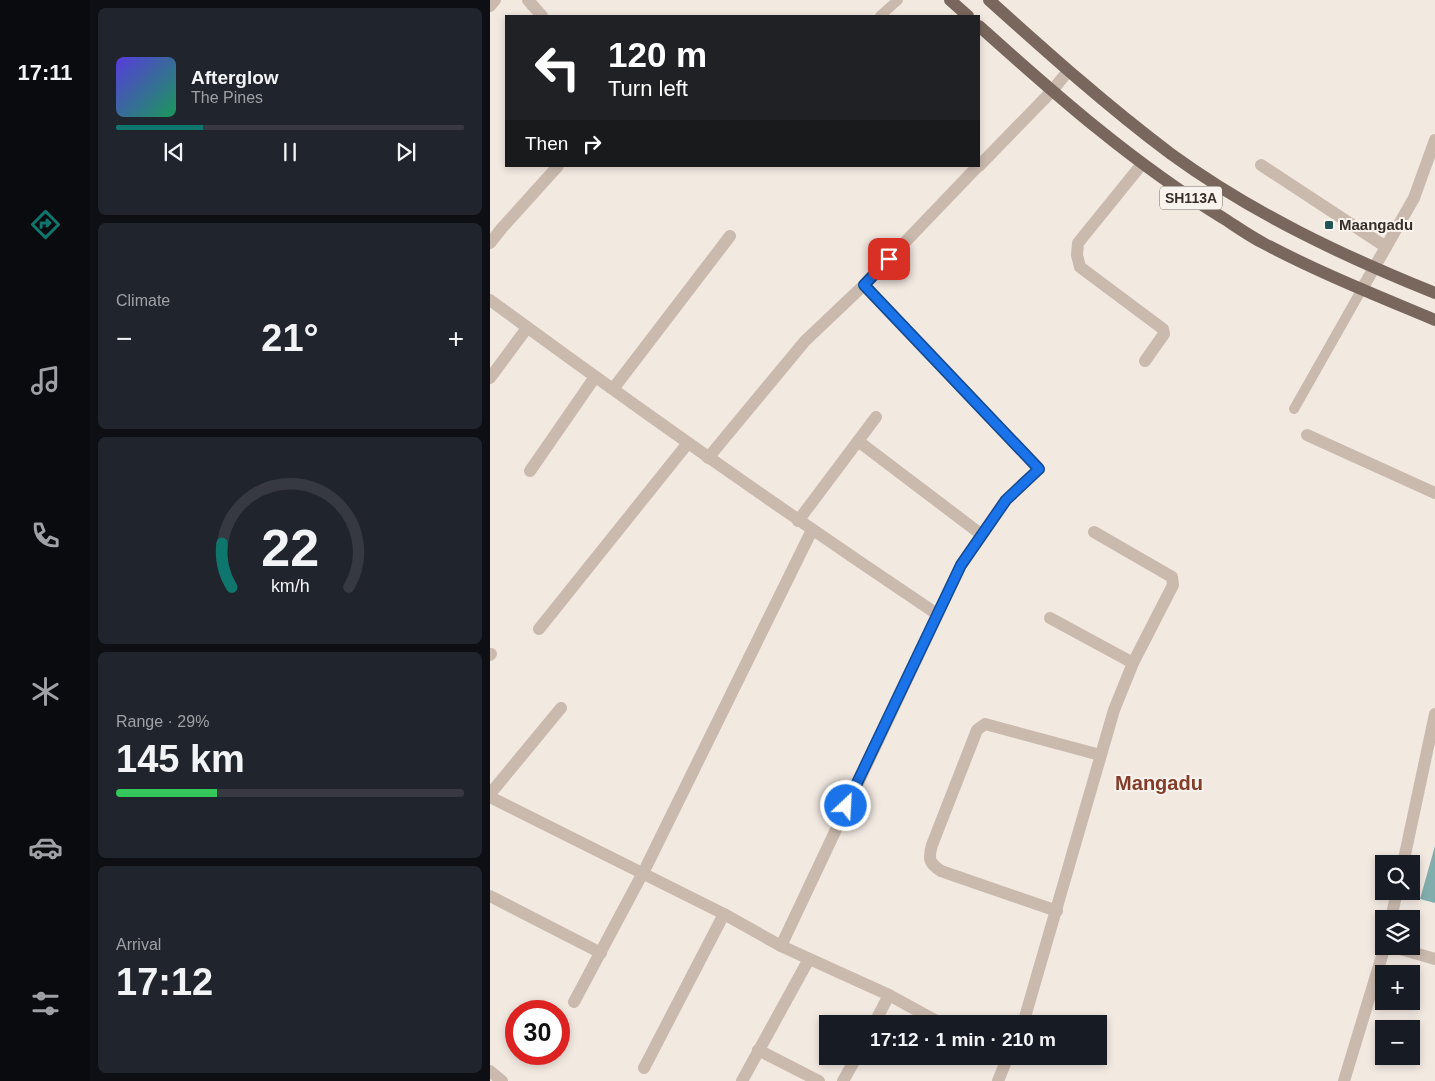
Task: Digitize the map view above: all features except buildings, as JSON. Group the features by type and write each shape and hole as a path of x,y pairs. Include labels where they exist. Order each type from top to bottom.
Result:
{"main road":[{"path":"950,0 967,15"},
{"name":"SH113A","path":"989,0 1068,71 1171,154 1224,189 1276,221 1374,268 1435,293"},
{"name":"SH113A","path":"980,27 1052,90 1142,164 1194,200 1264,244 1435,320"}],"street":[{"path":"490,6 495,0"},
{"path":"528,0 541,15"},
{"path":"980,165 1068,71"},
{"path":"1362,289 1414,198 1435,140"},
{"path":"1142,164 1078,243 1077,255 1080,267 1163,329 1164,334 1145,361"},
{"path":"1261,165 1386,247"},
{"path":"490,243 557,167"},
{"path":"708,458 805,341 864,285 978,167"},
{"path":"613,390 730,236"},
{"path":"781,946 961,565 1006,500 1039,469 864,285"},
{"path":"490,300 708,458 937,614"},
{"path":"490,378 527,328"},
{"path":"530,471 595,377"},
{"path":"798,521 876,417"},
{"path":"1307,435 1435,493"},
{"path":"858,441 982,535"},
{"path":"539,630 688,443"},
{"path":"574,1002 643,873 812,530"},
{"path":"1026,1015 1114,710 1133,663 1173,586 1172,577 1094,532"},
{"path":"1050,618 1133,663"},
{"path":"561,708 490,796 724,914 781,946 889,995 926,1015"},
{"path":"1405,855 1435,714"},
{"path":"1057,911 941,871 933,866 929,857 932,845 976,730 985,724 1100,755"},
{"path":"490,896 601,953"},
{"path":"644,1068 724,914"},
{"path":"1344,1081 1382,955"},
{"path":"1420,955 1435,959"},
{"path":"742,1081 809,959"},
{"path":"879,1015 889,995"},
{"path":"758,1050 819,1081"},
{"path":"842,1081 852,1065"},
{"path":"998,1081 1003,1065"},
{"path":"490,1071 502,1081"}],"lane":[{"path":"881,15 898,0"},
{"path":"1294,408 1362,289"}],"water":[{"path":"1435,846 1435,903 1420,899"}],"place":[{"name":"Maangadu","path":"1329,225"}],"district":[{"name":"Mangadu","path":"1159,783"}],"route":[{"path":"846,806 961,565 1006,500 1039,469 864,285 889,259"}]}
